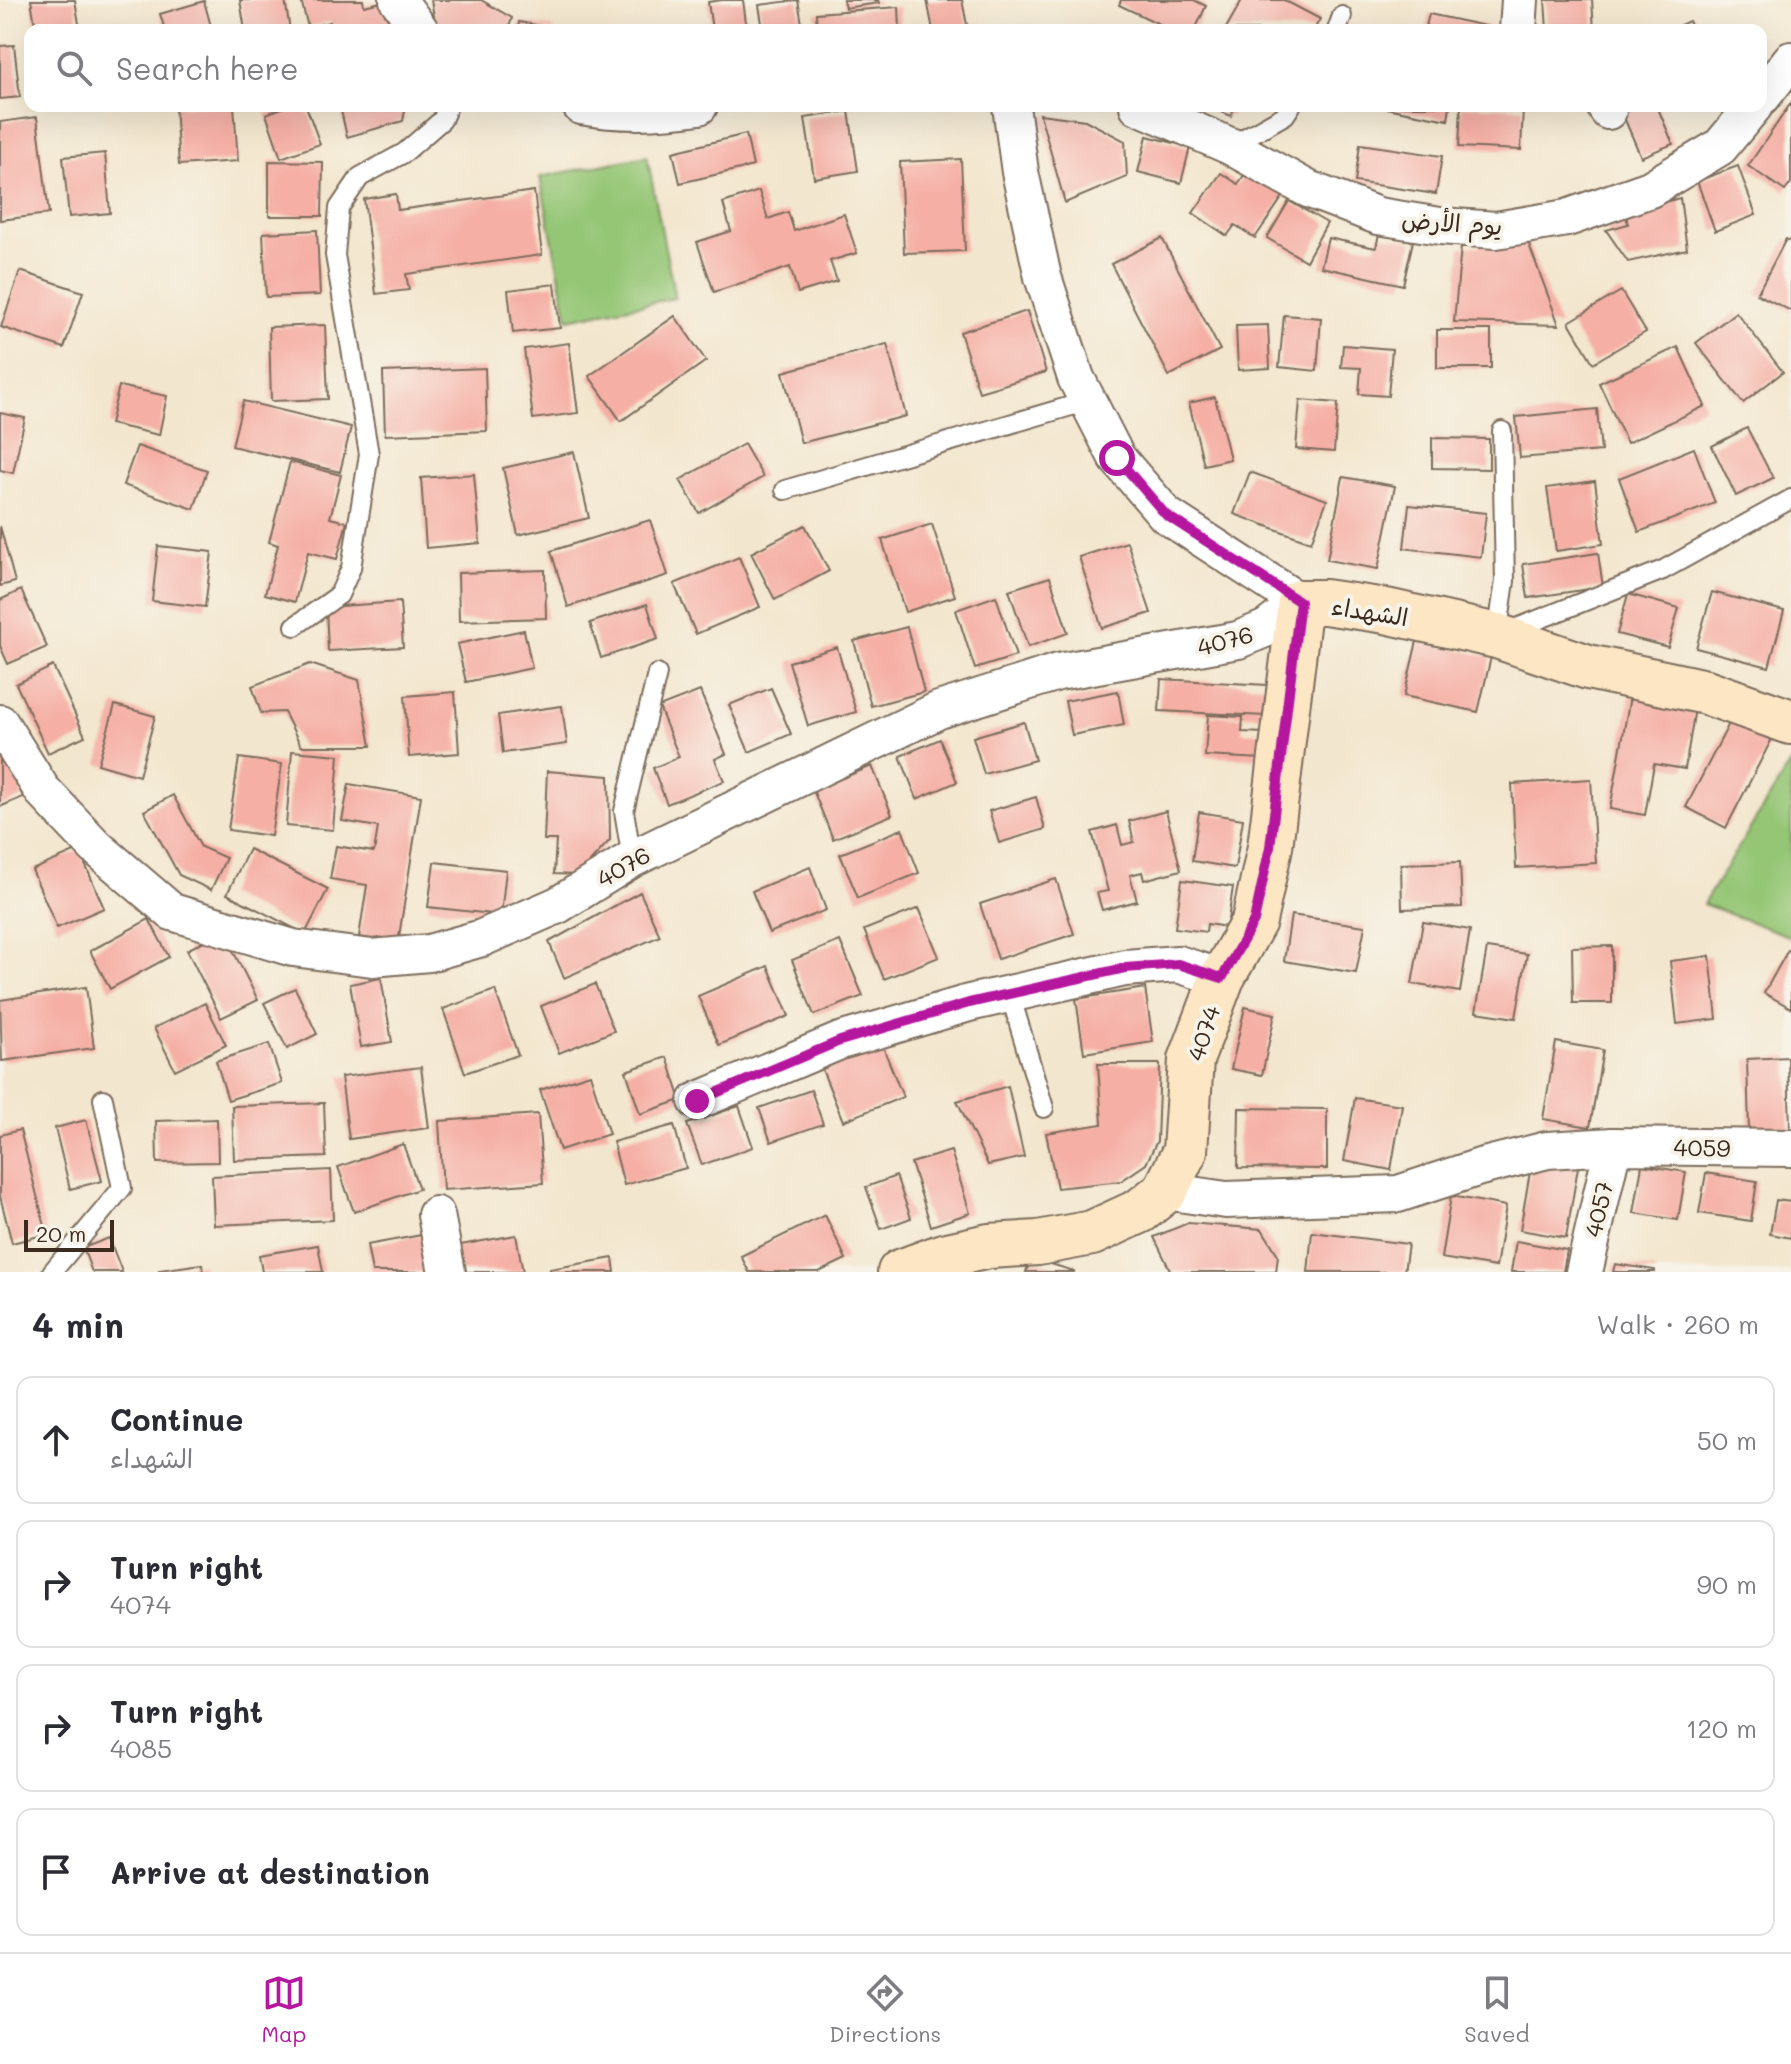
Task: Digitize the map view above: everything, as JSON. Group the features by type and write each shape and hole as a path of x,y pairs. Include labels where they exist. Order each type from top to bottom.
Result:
{"street":[{"path":"398,0 416,24"},
{"path":"1518,24 1520,0"},
{"path":"1767,90 1791,60"},
{"name":"الشهداء","path":"1012,112 1020,172 1043,277 1076,378 1117,458 1166,515 1300,602 1325,602 1386,611 1497,636 1588,667 1706,692 1791,722"},
{"name":"يوم الأرض","path":"1152,112 1230,146 1308,189 1378,216 1440,226 1496,230 1567,218 1650,189 1720,147 1749,112"},
{"name":"4076","path":"0,723 42,790 96,847 172,912 293,948 372,958 429,953 482,938 558,905 632,859 939,710 1058,672 1238,640 1267,628 1300,602"},
{"name":"4074","path":"900,1272 943,1256 989,1246 1038,1243 1092,1233 1140,1211 1165,1191 1185,1151 1191,1060 1222,978 1254,921 1270,847 1300,602"},
{"path":"697,1101 840,1041 969,1003 1125,968 1178,964 1222,978"},
{"name":"4059","path":"1165,1191 1226,1200 1398,1194 1480,1167 1547,1150 1613,1146 1791,1148"},
{"name":"4057","path":"1584,1272 1613,1146"},
{"path":"436,1215 447,1272"}],"lane":[{"path":"295,626 339,595 351,568 369,454 335,255 339,208 360,177 404,153 442,120 445,112"},
{"path":"1230,146 1287,112"},
{"path":"785,490 1088,401"},
{"path":"1502,431 1505,581 1497,636 1663,570 1791,499"},
{"path":"632,859 624,811 657,674"},
{"path":"1010,994 1044,1108"},
{"path":"52,1272 122,1188 103,1099"}],"green space":[{"path":"647,156 675,298 568,319 540,177"},
{"path":"1791,763 1791,937 1703,904"}],"building":[{"path":"31,0 75,0 79,24 35,24"},
{"path":"240,0 285,0 289,24 244,24"},
{"path":"301,0 363,0 364,6 390,0 396,24 330,22 307,24"},
{"path":"431,0 481,0 512,18 510,24 435,24"},
{"path":"743,0 746,24 711,24 708,2"},
{"path":"798,0 802,24 762,24 759,5"},
{"path":"843,0 878,0 879,3 845,8"},
{"path":"927,0 962,0 967,24 932,24"},
{"path":"1121,0 1194,0 1206,6 1198,24 1159,24 1119,5"},
{"path":"1242,0 1284,0 1320,19 1317,24 1228,24"},
{"path":"1545,0 1592,0 1594,24 1547,24"},
{"path":"204,1 210,24 163,24 160,14"},
{"path":"899,7 900,24 817,24 816,13"},
{"path":"1429,14 1476,24 1426,24"},
{"path":"14,45 20,97 0,99 0,46"},
{"path":"1791,103 1791,183 1785,191 1748,166"},
{"path":"175,112 234,112 238,161 179,165"},
{"path":"308,112 320,144 281,158 266,114"},
{"path":"341,112 405,112 403,121 347,137"},
{"path":"849,112 858,171 814,178 805,118"},
{"path":"1407,112 1449,112 1448,120"},
{"path":"1461,112 1523,112 1521,150 1459,147"},
{"path":"1622,112 1660,112 1673,144 1641,157"},
{"path":"1040,114 1085,120 1125,141 1127,177 1065,203"},
{"path":"37,117 49,214 0,220 0,122"},
{"path":"746,134 753,166 680,183 673,152"},
{"path":"1147,136 1190,147 1181,183 1138,172"},
{"path":"1360,144 1442,156 1436,194 1355,182"},
{"path":"105,153 110,213 69,217 63,157"},
{"path":"961,159 965,251 904,253 900,162"},
{"path":"269,161 323,162 322,216 269,216"},
{"path":"1251,165 1288,189 1255,238 1235,225 1227,236 1193,213 1221,173 1238,184"},
{"path":"1738,166 1756,215 1715,231 1697,181"},
{"path":"534,191 542,255 406,274 409,290 376,294 364,199 396,194 398,210"},
{"path":"759,191 768,219 788,212 794,231 844,214 857,253 830,261 837,281 798,293 790,267 714,292 697,242 731,231 723,203"},
{"path":"1680,198 1687,249 1628,262 1606,230 1628,224 1625,212"},
{"path":"1289,201 1327,223 1306,261 1267,238"},
{"path":"317,230 320,295 266,297 263,233"},
{"path":"1379,234 1413,241 1403,285 1321,267 1328,238 1376,248"},
{"path":"1162,238 1220,350 1169,376 1111,264"},
{"path":"1786,239 1791,242 1791,311 1757,294"},
{"path":"1528,242 1559,325 1454,322 1461,247"},
{"path":"20,271 83,292 64,348 1,327"},
{"path":"555,284 560,328 513,333 508,290"},
{"path":"1621,291 1646,332 1593,363 1569,322"},
{"path":"1027,311 1046,372 979,392 960,332"},
{"path":"1736,312 1783,372 1743,403 1696,343"},
{"path":"1284,315 1321,318 1317,371 1279,367"},
{"path":"675,316 706,361 621,421 589,376"},
{"path":"325,325 328,399 271,401 269,327"},
{"path":"1268,325 1270,368 1238,370 1236,326"},
{"path":"1437,330 1491,330 1491,368 1437,368"},
{"path":"569,343 578,413 533,419 524,349"},
{"path":"887,344 906,416 801,443 783,372"},
{"path":"1343,345 1392,349 1388,396 1359,394 1361,368 1341,367"},
{"path":"1678,347 1705,406 1627,443 1599,383"},
{"path":"485,368 487,431 385,435 383,372"},
{"path":"119,386 167,396 159,435 110,424"},
{"path":"1215,397 1230,459 1204,465 1189,403"},
{"path":"1300,400 1338,403 1334,452 1296,449"},
{"path":"243,401 351,427 340,472 232,446"},
{"path":"1597,409 1601,451 1520,458 1516,417"},
{"path":"0,413 25,418 13,473 0,470"},
{"path":"1747,428 1773,478 1736,496 1712,446"},
{"path":"1432,438 1489,439 1489,469 1432,468"},
{"path":"744,444 763,477 699,513 680,480"},
{"path":"137,446 207,470 194,509 123,485"},
{"path":"1694,448 1715,503 1639,532 1619,478"},
{"path":"574,452 589,518 518,535 503,468"},
{"path":"290,462 341,475 330,518 347,522 337,559 308,552 295,602 265,594 278,545 269,542"},
{"path":"1250,472 1327,500 1311,542 1234,514"},
{"path":"474,474 480,543 426,548 421,478"},
{"path":"1343,477 1395,486 1378,569 1327,560"},
{"path":"1595,481 1603,544 1556,551 1547,488"},
{"path":"1409,505 1486,513 1481,557 1404,548"},
{"path":"650,520 668,575 568,607 551,551"},
{"path":"932,524 955,596 905,612 882,540"},
{"path":"805,525 829,571 775,600 751,553"},
{"path":"0,526 15,582 0,586"},
{"path":"1127,542 1151,613 1102,628 1079,557"},
{"path":"158,546 212,552 205,607 152,601"},
{"path":"1598,553 1603,587 1528,598 1523,564"},
{"path":"739,557 760,607 696,634 674,584"},
{"path":"545,570 546,618 459,621 458,573"},
{"path":"1050,577 1068,633 1028,647 1009,590"},
{"path":"21,590 47,647 8,664 0,646 0,600"},
{"path":"1712,592 1784,611 1769,667 1696,648"},
{"path":"1628,594 1679,608 1668,647 1617,634"},
{"path":"996,596 1016,656 975,669 956,610"},
{"path":"400,602 403,647 328,651 326,607"},
{"path":"647,604 658,639 601,658 590,623"},
{"path":"907,627 924,692 871,706 854,641"},
{"path":"524,630 532,668 466,682 457,644"},
{"path":"1417,641 1491,657 1478,712 1404,696"},
{"path":"837,647 856,712 808,726 789,662"},
{"path":"310,664 359,680 371,746 301,746 284,712 261,713 252,686"},
{"path":"53,666 85,736 48,753 16,684"},
{"path":"1161,679 1267,685 1266,716 1159,711"},
{"path":"1632,685 1697,696 1685,769 1654,764 1645,815 1610,809"},
{"path":"771,688 791,734 749,752 729,705"},
{"path":"700,691 726,754 715,759 724,781 667,804 653,768 679,757 659,707"},
{"path":"1118,691 1124,725 1072,735 1065,701"},
{"path":"455,692 459,753 409,757 405,696"},
{"path":"115,705 155,716 139,776 98,764"},
{"path":"562,706 567,744 503,753 498,715"},
{"path":"1736,710 1776,731 1726,828 1686,807"},
{"path":"1208,715 1243,717 1242,732 1265,733 1263,759 1205,756"},
{"path":"1024,722 1035,760 984,774 973,737"},
{"path":"940,739 957,782 917,799 900,756"},
{"path":"3,748 23,797 0,807 0,749"},
{"path":"292,751 339,755 333,830 286,826"},
{"path":"239,758 282,764 271,836 228,830"},
{"path":"872,766 892,815 833,839 813,790"},
{"path":"547,771 609,776 610,840 578,875 554,874 556,840 544,840"},
{"path":"1591,779 1596,863 1516,868 1512,784"},
{"path":"349,784 421,796 398,943 359,937 367,885 330,879 336,846 374,852 378,827 342,821"},
{"path":"173,795 201,847 226,858 211,890 179,875 144,811"},
{"path":"1036,797 1045,829 999,843 989,811"},
{"path":"1166,811 1181,870 1144,880 1142,872 1130,875 1137,901 1102,910 1097,893 1108,891 1092,832 1117,825 1122,845 1134,842 1129,821"},
{"path":"1199,812 1243,819 1235,868 1192,861"},
{"path":"902,829 919,873 858,898 840,854"},
{"path":"249,849 328,889 305,934 227,894"},
{"path":"79,850 104,908 57,928 32,870"},
{"path":"434,862 506,870 501,915 428,907"},
{"path":"1460,862 1462,907 1402,909 1401,864"},
{"path":"810,867 826,910 769,933 752,891"},
{"path":"1056,879 1074,934 998,959 980,904"},
{"path":"1182,880 1233,887 1227,927 1207,924 1206,932 1175,928"},
{"path":"640,892 660,936 564,978 549,942"},
{"path":"919,908 939,957 884,979 864,930"},
{"path":"1291,915 1365,926 1356,973 1284,961"},
{"path":"149,919 169,957 110,989 90,951"},
{"path":"1423,922 1470,930 1460,992 1412,984"},
{"path":"223,931 258,1000 221,1018 187,950"},
{"path":"840,941 863,996 814,1015 792,960"},
{"path":"1612,946 1612,1003 1573,1003 1572,947"},
{"path":"1487,948 1527,954 1516,1018 1476,1012"},
{"path":"1788,950 1791,952 1791,1008 1764,993"},
{"path":"1710,956 1717,1019 1677,1024 1670,961"},
{"path":"768,966 789,1016 719,1045 698,996"},
{"path":"381,978 392,1042 361,1047 350,984"},
{"path":"595,984 614,1031 559,1053 541,1006"},
{"path":"86,987 94,1048 2,1061 0,1000"},
{"path":"295,988 317,1034 287,1049 264,1003"},
{"path":"1145,988 1153,1042 1084,1053 1076,999"},
{"path":"495,990 518,1055 465,1073 443,1009"},
{"path":"205,1003 226,1045 175,1070 154,1028"},
{"path":"1245,1007 1275,1014 1262,1075 1231,1069"},
{"path":"881,1042 903,1097 843,1121 821,1067"},
{"path":"1556,1042 1603,1050 1590,1127 1543,1119"},
{"path":"269,1044 282,1083 228,1100 216,1061"},
{"path":"667,1057 681,1100 640,1114 626,1071"},
{"path":"1788,1057 1790,1130 1749,1131 1747,1059"},
{"path":"1098,1064 1160,1064 1157,1141 1146,1164 1121,1181 1057,1188 1046,1133 1102,1124"},
{"path":"421,1067 429,1128 349,1139 341,1077"},
{"path":"590,1074 609,1134 560,1150 540,1090"},
{"path":"1008,1086 1024,1157 988,1165 957,1101"},
{"path":"811,1090 823,1124 771,1142 759,1108"},
{"path":"1355,1098 1402,1105 1391,1170 1344,1161"},
{"path":"324,1103 326,1157 234,1160 232,1106"},
{"path":"739,1106 753,1147 702,1165 687,1124"},
{"path":"1239,1108 1327,1109 1327,1169 1238,1168"},
{"path":"538,1114 543,1183 443,1190 439,1121"},
{"path":"217,1119 218,1162 157,1163 156,1121"},
{"path":"86,1120 102,1181 70,1189 55,1128"},
{"path":"674,1125 686,1168 624,1185 613,1142"},
{"path":"20,1130 47,1234 12,1243 0,1196 0,1135"},
{"path":"403,1144 419,1189 354,1212 338,1167"},
{"path":"951,1151 970,1213 931,1226 911,1163"},
{"path":"1532,1160 1578,1167 1566,1238 1520,1230"},
{"path":"1642,1165 1686,1172 1678,1220 1634,1213"},
{"path":"331,1170 333,1220 214,1225 212,1176"},
{"path":"1706,1173 1757,1181 1751,1221 1699,1213"},
{"path":"896,1176 911,1218 881,1229 866,1187"},
{"path":"1451,1196 1506,1206 1496,1267 1441,1258"},
{"path":"1776,1200 1791,1202 1791,1238 1770,1234"},
{"path":"825,1215 846,1259 819,1272 749,1272 741,1256"},
{"path":"1188,1223 1262,1229 1278,1255 1276,1272 1171,1272 1154,1237"},
{"path":"1312,1232 1408,1244 1404,1272 1308,1272"},
{"path":"427,1234 434,1272 372,1272 367,1245"},
{"path":"516,1235 523,1272 460,1272 455,1246"},
{"path":"109,1238 122,1272 92,1272 83,1248"},
{"path":"1516,1241 1567,1250 1563,1272 1511,1272"},
{"path":"318,1245 323,1272 262,1272 259,1255"},
{"path":"613,1258 615,1272 550,1272 550,1269"},
{"path":"1031,1258 1074,1271 1074,1272 1026,1272"},
{"path":"202,1264 203,1272 159,1272 159,1270"},
{"path":"1615,1264 1655,1270 1655,1272 1613,1272"}],"route":[{"path":"697,1101 840,1041 969,1003 1125,968 1178,964 1222,978 1254,921 1270,847 1300,602 1166,515 1117,458"}]}
